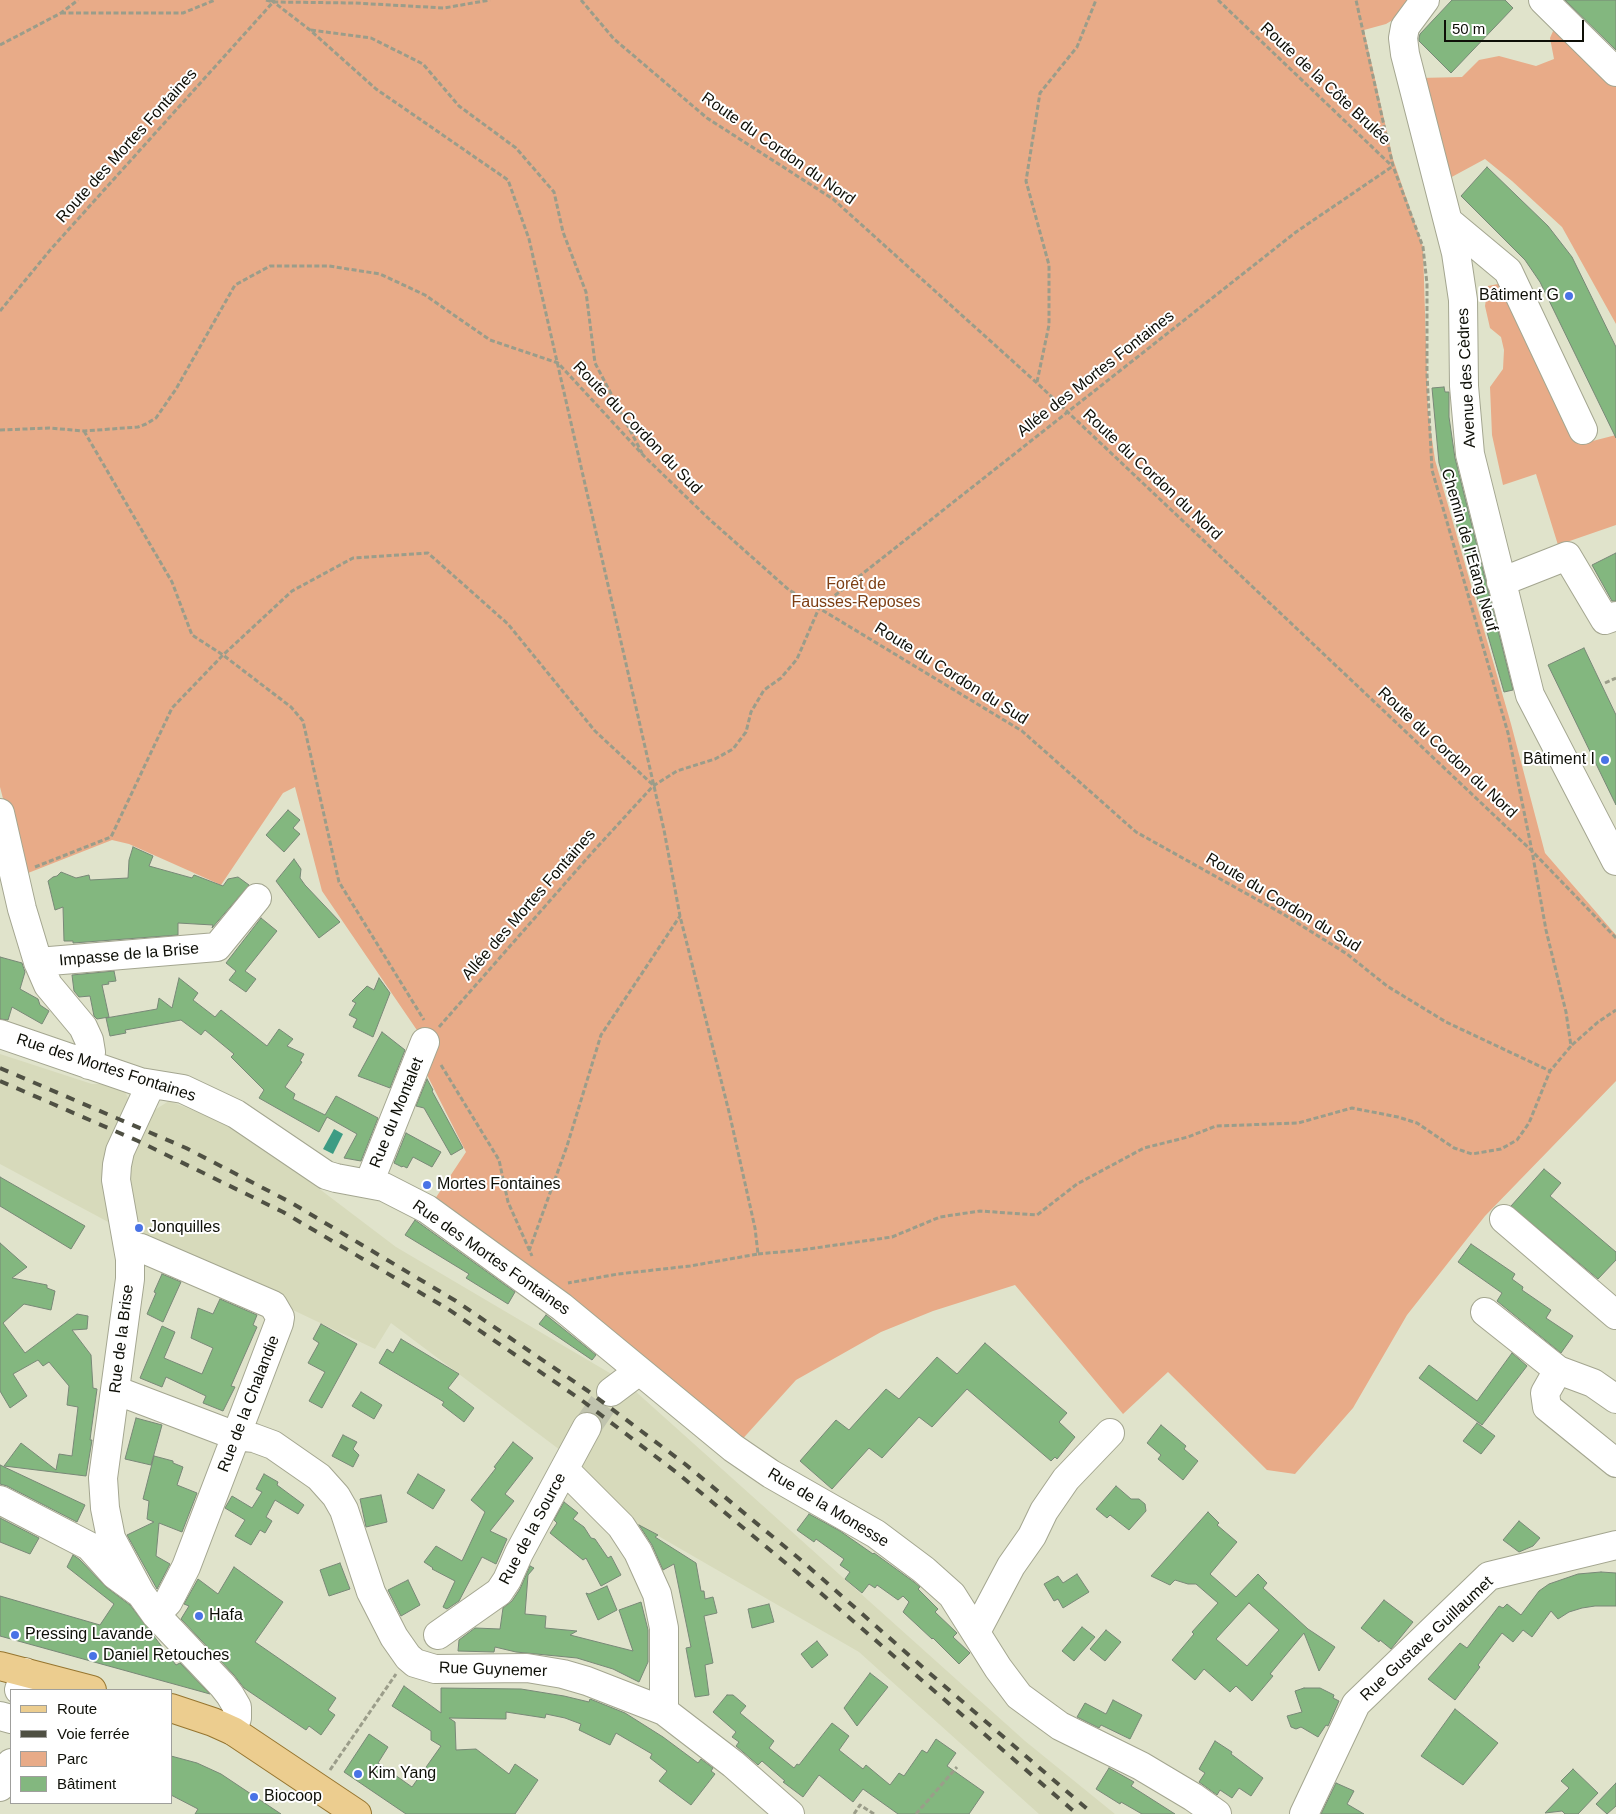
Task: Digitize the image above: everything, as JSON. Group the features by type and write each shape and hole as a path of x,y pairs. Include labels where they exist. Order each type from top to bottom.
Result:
{"main road":[{"path":"15,1676 64,1687 83,1689"},
{"path":"172,1708 233,1731 357,1814"}],"street":[{"name":"Avenue des Cèdres","path":"1425,0 1406,27 1403,38 1405,54 1456,253 1463,300 1464,386 1470,454 1530,695 1616,862"},
{"path":"1543,0 1616,72"},
{"path":"1448,221 1508,271 1583,430"},
{"path":"1501,582 1567,556 1605,620 1616,616"},
{"path":"0,813 22,910 38,962 48,985 83,1027 92,1052 90,1065"},
{"name":"Impasse de la Brise","path":"38,962 217,947 257,898"},
{"name":"Rue des Mortes Fontaines","path":"0,1034 151,1084 183,1089 236,1114 326,1175 384,1187 428,1209 562,1307 640,1371"},
{"name":"Rue du Montalet","path":"369,1183 433,1047"},
{"name":"Rue de la Brise","path":"151,1084 120,1151 117,1165 116,1180 129,1248 130,1279 103,1478 105,1508 100,1542 148,1605 230,1695 237,1707 237,1718 233,1731"},
{"path":"1504,1219 1616,1315"},
{"name":"Rue de la Chalandie","path":"129,1248 141,1248 273,1305 280,1317 280,1323 186,1567 168,1602 148,1605"},
{"path":"1485,1312 1558,1370 1593,1383 1616,1399"},
{"path":"1558,1370 1545,1393 1547,1407 1616,1463"},
{"path":"611,1392 640,1371"},
{"name":"Rue de la Monesse","path":"640,1371 733,1448 771,1474 876,1534 924,1570 952,1595 998,1668 1019,1696 1060,1726 1141,1766 1193,1797 1217,1814"},
{"path":"115,1390 236,1436 254,1438 272,1445 319,1477 336,1496 351,1527 371,1592 394,1637 408,1657"},
{"name":"Rue de la Source","path":"438,1635 499,1592 508,1580 519,1554 587,1427"},
{"path":"976,1632 1011,1566 1032,1536 1044,1511 1066,1479 1110,1433"},
{"path":"565,1470 621,1526 638,1552 656,1594 664,1628 664,1711"},
{"path":"0,1500 100,1542"},
{"name":"Rue Gustave Guillaumet","path":"1304,1814 1356,1704 1490,1576 1616,1545"},
{"name":"Rue Guynemer","path":"408,1657 415,1663 435,1669 527,1668 563,1674 587,1681 664,1711 733,1764 790,1814"},
{"path":"0,1788 10,1765"}],"path":[{"path":"0,45 61,13 78,0"},
{"path":"61,13 183,13 215,0"},
{"path":"266,0 444,8 490,0"},
{"name":"Route du Cordon du Nord","path":"580,0 614,39 707,118 833,198 1037,383 1532,851 1616,938"},
{"path":"1037,383 1049,325 1049,265 1026,181 1040,93 1077,47 1096,0"},
{"name":"Route de la Côte Brulée","path":"1218,0 1392,166"},
{"name":"Chemin de l'Etang Neuf","path":"1356,0 1392,166 1423,247 1427,284 1427,384 1432,470 1508,733 1546,930 1566,1012 1572,1046"},
{"name":"Route du Cordon du Sud","path":"273,1 310,30 376,89 508,180 530,239 558,364 644,456 708,518 789,590 1022,731 1136,832 1291,919 1347,954 1387,986 1446,1022 1550,1070"},
{"name":"Route des Mortes Fontaines","path":"0,311 51,249 273,1"},
{"path":"310,30 371,38 423,64 459,106 516,148 554,192 563,232 586,292 595,363 644,456"},
{"name":"Allée des Mortes Fontaines","path":"819,608 1296,232 1392,166"},
{"path":"0,430 49,428 84,431 138,427 156,418 176,389 235,285 270,266 329,266 380,274 425,295 490,340 558,364 653,786 680,916 730,1116 755,1228 758,1254"},
{"path":"84,431 172,582 192,635 223,655 291,707 303,721 339,882 499,1160 508,1202 529,1252 534,1258"},
{"path":"14,876 111,837 172,708 223,655 292,591 353,558 428,553 508,624 595,731 653,786"},
{"path":"653,786 676,771 715,759 733,749 746,732 751,712 764,690 781,678 797,659 819,608"},
{"path":"1605,683 1616,678"},
{"name":"Allée des Mortes Fontaines","path":"433,1047 590,855 653,786"},
{"path":"529,1252 567,1146 601,1035 680,916"},
{"path":"562,1307 557,1290 564,1283 618,1274 690,1266 758,1254 892,1237 940,1217 980,1211 1037,1214 1077,1184 1144,1148 1188,1137 1216,1126 1298,1123 1352,1108 1417,1122 1454,1148 1472,1154 1501,1149 1517,1140 1529,1123 1550,1070 1598,1022 1616,1010"},
{"path":"319,1787 408,1657"},
{"path":"916,1814 957,1767"},
{"path":"854,1814 860,1805 874,1814"}],"shaded area":[{"path":"0,1054 92,1084 121,1084 132,1106 145,1116 169,1101 239,1128 396,1247 625,1382 1025,1741 1115,1814 1039,1814 859,1652 622,1515 564,1453 391,1323 375,1349 112,1224 0,1164"}],"green space":[{"name":"Forêt de Fausses-Reposes","path":"0,0 1419,0 1414,7 1386,24 1364,30 1393,159 1423,247 1428,411 1435,460 1511,724 1545,853 1616,935 1616,1081 1485,1216 1407,1315 1353,1408 1295,1474 1267,1470 1168,1372 1123,1414 1015,1285 933,1311 881,1332 796,1380 738,1444 433,1202 466,1152 420,1061 425,1042 322,891 295,787 283,793 221,885 129,844 112,840 23,875 0,787"},
{"path":"1557,22 1616,81 1616,324 1562,227 1512,181 1485,159 1448,179 1419,78 1462,77 1479,60 1499,56 1536,66 1554,59 1550,38"},
{"path":"1498,284 1509,288 1581,444 1616,435 1616,525 1558,545 1536,474 1503,485 1492,435 1490,387 1503,369 1504,350 1501,337 1490,328 1485,306 1488,286"}],"water":[{"path":"334,1129 343,1134 333,1154 323,1149"}],"building":[{"path":"1452,0 1505,0 1513,8 1451,73 1419,41 1419,38 1420,34"},
{"path":"1565,0 1616,0 1616,50"},
{"name":"Bâtiment G","path":"1487,167 1548,226 1572,257 1616,347 1616,438 1540,282 1525,260 1461,196"},
{"path":"1444,387 1445,392 1449,392 1449,417 1455,458 1513,690 1504,692 1439,463 1432,388"},
{"path":"1616,553 1616,601 1612,601 1592,565"},
{"name":"Bâtiment I","path":"1584,648 1616,715 1616,805 1548,665"},
{"path":"288,810 300,820 293,828 300,834 284,852 266,835"},
{"path":"133,847 153,856 149,866 192,878 194,875 223,886 228,879 238,877 249,885 212,928 213,925 178,923 178,935 73,943 73,941 64,941 63,907 55,910 48,881 61,872 76,878 89,875 90,880 128,878 129,860"},
{"path":"294,859 301,869 300,878 305,885 340,922 319,938 276,881"},
{"path":"261,918 277,931 245,971 256,979 246,992 229,980 236,971 226,963"},
{"path":"0,957 22,963 25,972 20,989 38,999 40,1005 49,1011 42,1024 12,1007 8,1020 0,1019"},
{"path":"114,971 116,981 102,985 109,1017 97,1019 94,1016 90,996 79,997 74,991 72,975"},
{"path":"179,978 198,993 193,1000 215,1017 221,1010 267,1046 279,1029 293,1039 287,1046 304,1054 300,1061 302,1062 285,1087 295,1094 293,1099 325,1115 336,1096 378,1118 361,1161 344,1158 357,1134 327,1117 319,1132 259,1098 264,1090 231,1057 234,1054 205,1030 201,1035 181,1020 125,1030 126,1033 110,1036 106,1018 157,1009 159,998 172,1008"},
{"path":"379,978 390,993 373,1037 353,1027 357,1019 349,1015 356,1003 352,1001 367,986 374,990"},
{"path":"382,1032 405,1050 390,1088 358,1076"},
{"path":"427,1079 463,1148 451,1155 424,1108 416,1106"},
{"path":"406,1133 441,1152 432,1167 413,1157 407,1168 394,1163"},
{"path":"1544,1169 1561,1183 1550,1196 1616,1252 1616,1260 1598,1279 1511,1206"},
{"path":"0,1177 85,1226 71,1249 0,1206"},
{"path":"415,1220 515,1292 508,1304 466,1278 469,1274 405,1235"},
{"path":"0,1243 27,1267 12,1278 47,1285 47,1288 55,1291 51,1310 24,1304 3,1323 25,1353 77,1314 88,1316 87,1329 72,1330 91,1355 93,1388 97,1389 86,1476 4,1466 21,1443 56,1470 59,1454 72,1456 78,1407 67,1405 69,1386 49,1362 43,1366 38,1360 13,1374 27,1396 10,1408 0,1391"},
{"path":"1471,1244 1515,1274 1512,1279 1523,1287 1522,1290 1551,1310 1546,1318 1573,1336 1561,1353 1497,1301 1502,1293 1458,1262"},
{"path":"162,1274 181,1282 163,1322 147,1314"},
{"path":"220,1299 257,1315 253,1325 257,1327 231,1386 235,1387 223,1411 203,1403 206,1396 166,1377 162,1387 140,1378 162,1326 175,1332 164,1358 202,1374 213,1348 191,1338 198,1308 213,1314"},
{"path":"546,1315 596,1355 592,1360 539,1324"},
{"path":"321,1324 357,1344 322,1408 309,1401 325,1372 308,1363 319,1343 313,1339"},
{"path":"401,1339 459,1374 448,1388 474,1408 464,1422 442,1405 444,1402 379,1363 387,1349 393,1353"},
{"path":"985,1343 1067,1413 1059,1422 1075,1437 1057,1459 1055,1457 1051,1461 967,1389 932,1427 919,1417 882,1458 869,1448 832,1489 800,1461 836,1420 849,1430 886,1389 899,1399 937,1357 957,1374"},
{"path":"1512,1353 1527,1366 1482,1425 1419,1378 1429,1365 1477,1401"},
{"path":"361,1392 382,1405 374,1419 352,1406"},
{"path":"136,1418 162,1425 151,1465 125,1459"},
{"path":"1477,1423 1495,1436 1481,1454 1463,1441"},
{"path":"1161,1425 1186,1446 1184,1449 1198,1461 1183,1480 1158,1459 1161,1455 1147,1443"},
{"path":"343,1435 357,1442 353,1449 359,1455 353,1467 332,1456"},
{"path":"513,1442 533,1458 505,1494 514,1501 490,1531 507,1539 496,1564 482,1557 459,1601 447,1609 443,1607 455,1581 432,1569 424,1562 436,1546 462,1561 485,1512 471,1500"},
{"path":"154,1456 173,1461 173,1463 183,1467 177,1485 197,1493 182,1532 159,1523 156,1556 170,1564 157,1589 127,1535 154,1522 147,1519 149,1501 143,1499"},
{"path":"0,1465 85,1505 77,1522 0,1484"},
{"path":"264,1474 278,1482 277,1485 304,1505 298,1514 275,1500 266,1517 272,1521 265,1533 260,1530 251,1545 235,1536 245,1520 225,1508 232,1496 252,1508 262,1492 256,1489"},
{"path":"418,1474 445,1490 433,1509 407,1493"},
{"path":"1116,1486 1131,1499 1139,1499 1145,1504 1146,1511 1129,1530 1110,1515 1107,1518 1096,1509"},
{"path":"381,1495 387,1522 366,1527 360,1499"},
{"path":"564,1502 578,1513 573,1519 584,1527 591,1538 595,1539 608,1558 611,1556 621,1575 601,1586 586,1558 583,1560 550,1533 557,1523 554,1520"},
{"path":"1208,1512 1219,1523 1217,1525 1237,1542 1210,1574 1236,1597 1258,1574 1267,1583 1263,1588 1308,1629 1335,1647 1319,1671 1304,1633 1270,1674 1273,1676 1252,1701 1236,1686 1230,1692 1204,1669 1195,1680 1172,1660 1194,1634 1192,1632 1218,1603 1196,1584 1175,1580 1170,1585 1151,1576","holes":["1249,1603 1279,1630 1247,1666 1216,1639"]},
{"path":"809,1514 874,1553 920,1587 918,1589 938,1609 935,1612 957,1633 953,1637 970,1653 959,1664 903,1612 909,1602 903,1596 898,1600 877,1585 875,1588 869,1584 862,1593 845,1579 850,1572 840,1565 844,1559 816,1539 814,1542 797,1530"},
{"path":"0,1518 39,1538 30,1554 0,1542"},
{"path":"1519,1521 1540,1538 1533,1546 1519,1552 1503,1540"},
{"path":"639,1525 658,1535 655,1537 696,1563 701,1591 704,1591 705,1599 713,1597 717,1613 704,1616 713,1663 705,1665 709,1695 695,1697 686,1648 691,1647 674,1564 663,1570 652,1545"},
{"path":"73,1555 106,1587 130,1605 176,1665 180,1663 210,1694 0,1636 0,1596 100,1625 114,1604 67,1567"},
{"path":"340,1563 350,1589 329,1596 320,1570"},
{"path":"530,1566 534,1568 528,1575 525,1614 546,1616 545,1628 577,1631 570,1635 633,1651 619,1610 641,1602 648,1630 648,1662 639,1682 613,1669 577,1658 516,1652 495,1647 494,1652 458,1651 459,1640 475,1628 500,1629 503,1608 512,1601 520,1589"},
{"path":"234,1567 283,1602 255,1642 336,1698 328,1710 335,1715 321,1735 309,1726 306,1730 244,1688 181,1619 189,1606 184,1604 198,1579 218,1594"},
{"path":"1616,1573 1616,1606 1582,1608 1569,1612 1558,1619 1551,1611 1532,1637 1523,1630 1513,1642 1502,1633 1478,1665 1480,1667 1455,1700 1428,1679 1460,1643 1467,1648 1499,1606 1503,1608 1507,1604 1521,1615 1539,1591 1549,1584 1578,1574"},
{"path":"1077,1574 1089,1592 1063,1608 1058,1599 1054,1601 1044,1584 1058,1576 1063,1583"},
{"path":"408,1580 420,1605 401,1616 388,1590"},
{"path":"607,1586 617,1610 598,1620 586,1593 589,1594"},
{"path":"1384,1600 1413,1622 1391,1649 1361,1628"},
{"path":"769,1604 774,1622 752,1628 748,1609"},
{"path":"1082,1627 1095,1637 1074,1661 1062,1651"},
{"path":"1106,1630 1121,1642 1105,1661 1090,1649"},
{"path":"817,1641 828,1655 812,1668 801,1654"},
{"path":"870,1673 888,1687 857,1726 844,1708"},
{"path":"404,1686 441,1713 441,1688 521,1689 589,1702 590,1699 625,1713 663,1737 698,1763 701,1759 713,1768 711,1771 715,1774 691,1805 659,1781 667,1771 650,1758 652,1754 616,1733 610,1745 579,1730 581,1724 546,1714 545,1718 506,1712 506,1719 449,1718 455,1722 456,1750 476,1749 509,1774 515,1764 538,1780 515,1814 406,1814 344,1772 369,1734 388,1747 378,1763 412,1787 441,1746 431,1740 431,1731 392,1706"},
{"path":"1304,1688 1320,1688 1334,1695 1333,1698 1339,1701 1328,1726 1326,1725 1318,1737 1301,1727 1296,1729 1291,1727 1287,1716 1302,1712 1295,1691"},
{"path":"727,1695 733,1695 746,1706 740,1713 774,1741 769,1748 794,1768 797,1764 799,1765 832,1723 849,1736 839,1750 863,1769 866,1765 890,1785 899,1773 904,1776 922,1750 927,1753 936,1739 956,1753 947,1766 984,1792 969,1814 898,1814 863,1789 853,1802 819,1775 803,1797 783,1782 785,1781 762,1761 758,1765 736,1746 739,1742 732,1737 736,1732 713,1712"},
{"path":"1113,1700 1142,1715 1130,1739 1101,1725 1099,1728 1077,1717 1085,1703 1106,1714"},
{"path":"1455,1709 1498,1743 1463,1785 1421,1756"},
{"path":"1215,1741 1232,1752 1231,1754 1263,1778 1251,1796 1239,1788 1232,1798 1220,1790 1217,1795 1199,1782 1205,1773 1199,1769"},
{"path":"172,1756 197,1763 221,1774 281,1814 195,1814 198,1809 172,1796"},
{"path":"1109,1768 1134,1782 1131,1786 1175,1814 1142,1814 1121,1802 1120,1804 1096,1789"},
{"path":"1573,1769 1598,1793 1578,1814 1565,1814 1562,1811 1545,1813 1569,1788 1561,1781"},
{"path":"1336,1783 1354,1791 1347,1804 1364,1814 1321,1814"},
{"path":"1616,1783 1616,1806 1607,1814 1596,1804"}],"tunnel":[{"path":"587,1427 611,1392"}],"railway":[{"path":"0,1068 186,1148 290,1202 456,1301 588,1391 685,1464 802,1561 1093,1814"},
{"path":"0,1081 138,1141 283,1212 448,1309 580,1399 676,1472 794,1570 1077,1814"}],"place":[{"name":"Bâtiment G","path":"1569,296"},
{"name":"Bâtiment I","path":"1605,760"},
{"name":"Mortes Fontaines","path":"427,1185"},
{"name":"Jonquilles","path":"139,1228"},
{"name":"Hafa","path":"199,1616"},
{"name":"Pressing Lavande","path":"15,1635"},
{"name":"Daniel Retouches","path":"93,1656"},
{"name":"Kim Yang","path":"358,1774"},
{"name":"Biocoop","path":"254,1797"}]}
